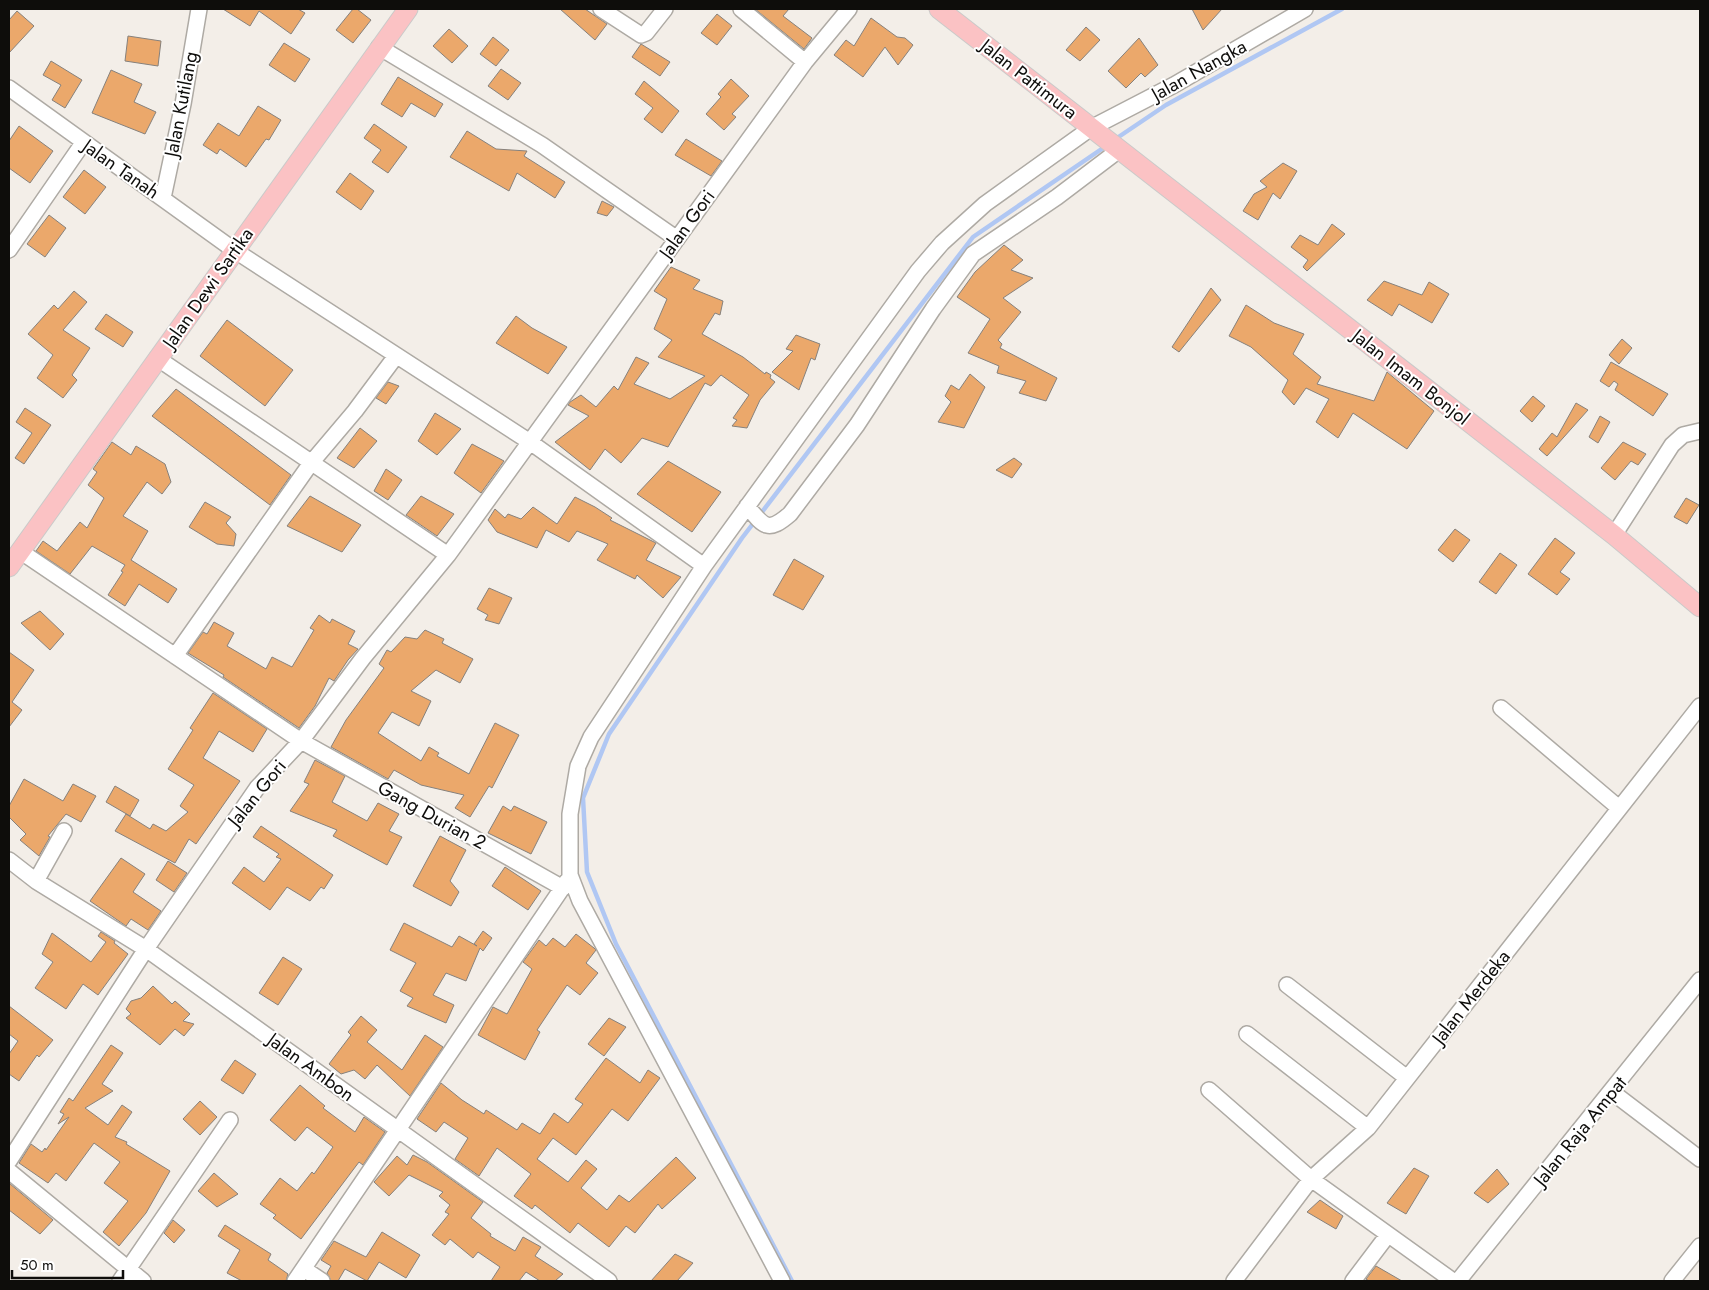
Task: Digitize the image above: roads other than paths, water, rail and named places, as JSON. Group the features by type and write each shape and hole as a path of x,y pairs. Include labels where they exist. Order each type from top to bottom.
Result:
{"main road":[{"name":"Jalan Dewi Sartika","path":"9,567 408,9"},
{"name":"Jalan Pattimura","path":"939,9 1118,150"},
{"name":"Jalan Imam Bonjol","path":"1118,150 1614,535 1700,607"}],"street":[{"name":"Jalan Kutilang","path":"163,198 183,104 199,9"},
{"path":"601,9 641,34 646,33 664,9"},
{"path":"741,9 805,62"},
{"name":"Jalan Gori","path":"9,1161 146,949 257,788 301,741 362,658 448,555 805,62 849,9"},
{"name":"Jalan Nangka","path":"566,882 570,814 578,766 582,754 608,711 704,566 749,509 881,320 942,243 985,204 1092,128 1174,85 1305,9"},
{"path":"379,47 542,145 677,239"},
{"name":"Jalan Tanah","path":"9,88 234,250"},
{"path":"9,250 83,143"},
{"path":"749,509 763,524 774,526 790,514 857,425 933,309 973,254 1057,197 1118,150"},
{"path":"234,250 530,442 704,566"},
{"path":"175,656 311,463 355,411 396,356"},
{"path":"157,358 448,555"},
{"path":"1614,535 1672,445 1683,435 1700,431"},
{"name":"Gang Durian 2","path":"20,551 301,741 566,882"},
{"name":"Jalan Merdeka","path":"1234,1281 1311,1179 1368,1128 1700,706"},
{"path":"1501,708 1619,808"},
{"path":"36,880 64,831"},
{"name":"Jalan Ambon","path":"9,860 36,880 146,949 609,1281"},
{"path":"322,1281 300,1275 566,882 580,901 782,1281"},
{"name":"Jalan Raja Ampat","path":"1458,1281 1612,1092 1700,980"},
{"path":"1287,985 1407,1078"},
{"path":"1247,1034 1368,1128"},
{"path":"1209,1090 1311,1179 1387,1236 1452,1281"},
{"path":"1612,1092 1700,1159"},
{"path":"124,1276 230,1120"},
{"path":"9,1171 72,1221 124,1276 142,1281"},
{"path":"1353,1281 1387,1236"},
{"path":"1672,1281 1700,1246"}],"waterway":[{"path":"1114,140 1166,105 1342,9"},
{"path":"792,1281 616,944 587,872 583,798 609,734 742,538 973,237 1106,146"}]}
